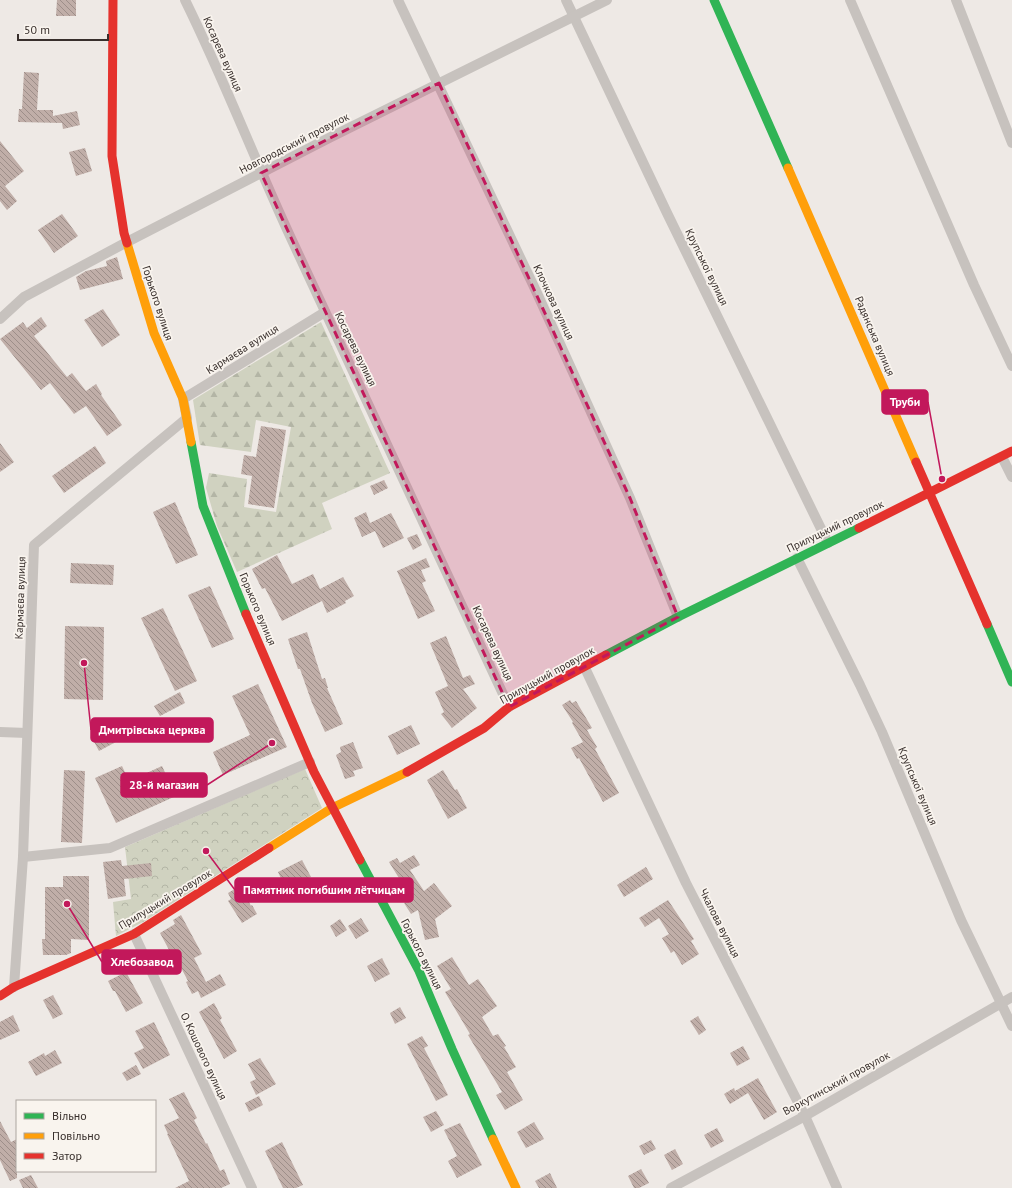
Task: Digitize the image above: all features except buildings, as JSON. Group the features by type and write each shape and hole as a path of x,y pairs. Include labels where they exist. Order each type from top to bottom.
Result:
{"street":[{"name":"Горького вулиця","path":"113,0 112,156 124,233 154,333 183,399"},
{"name":"Косарева вулиця","path":"185,0 324,312 409,490 509,707"},
{"name":"Клочкова вулиця","path":"398,0 536,291 630,498 678,617"},
{"name":"Крупської вулиця","path":"566,0 667,213 828,543"},
{"name":"Новгородський провулок","path":"0,319 24,297 127,242 261,173 607,0"},
{"name":"Радянська вулиця","path":"714,0 1012,682"},
{"path":"850,0 974,285 1012,366"},
{"path":"956,0 1012,143"},
{"name":"Кармаєва вулиця","path":"183,399 324,312"},
{"path":"183,399 187,418"},
{"name":"Горького вулиця","path":"187,418 203,506 234,586 310,762 332,808 419,971 452,1048 516,1188"},
{"name":"Кармаєва вулиця","path":"14,987 23,857 34,545 187,418"},
{"name":"Прилуцький провулок","path":"0,996 14,987 134,934 332,808 400,776 484,728 509,707 585,668 678,617 1012,451"},
{"path":"1002,457 1012,477"},
{"name":"Крупської вулиця","path":"797,558 864,692 961,920 1012,1026"},
{"name":"Чкалова вулиця","path":"585,668 686,883 805,1116 837,1188"},
{"path":"0,732 27,733"},
{"path":"23,857 110,848 310,762"},
{"name":"О. Кошового вулиця","path":"134,934 252,1188"},
{"name":"Воркутинський провулок","path":"674,1187 805,1116 1012,997"}],"highlighted area":[{"path":"439,83 630,498 678,617 509,707 261,173"}],"green space":[{"path":"321,322 390,473 322,503 332,529 237,572 217,526 206,488 209,473 247,479 244,507 276,512 291,427 256,420 251,452 200,445 193,400"},
{"path":"305,769 322,808 143,922 116,936 113,902 131,899 125,847"}],"traffic: fast":[{"path":"714,0 788,168"},
{"path":"191,442 203,506 246,614"},
{"path":"606,655 678,617 859,528"},
{"path":"987,624 1012,682"},
{"path":"360,860 419,971 452,1049 493,1139"}],"traffic: slow":[{"path":"788,168 916,462"},
{"path":"127,243 154,333 183,399 191,442"},
{"path":"269,848 332,808 407,772"},
{"path":"493,1139 516,1188"}],"traffic: jam":[{"path":"113,0 112,156 124,233 127,243"},
{"path":"859,528 1012,451"},
{"path":"916,462 987,624"},
{"path":"246,614 314,772 360,860"},
{"path":"407,772 484,728 509,707 606,655"},
{"path":"0,996 14,987 134,934 269,848"}],"place":[{"name":"Труби","path":"942,479"},
{"name":"Дмитрівська церква","path":"84,663"},
{"name":"28-й магазин","path":"272,743"},
{"name":"Памятник погибшим лётчицам","path":"206,851"},
{"name":"Хлебозавод","path":"67,904"}]}
